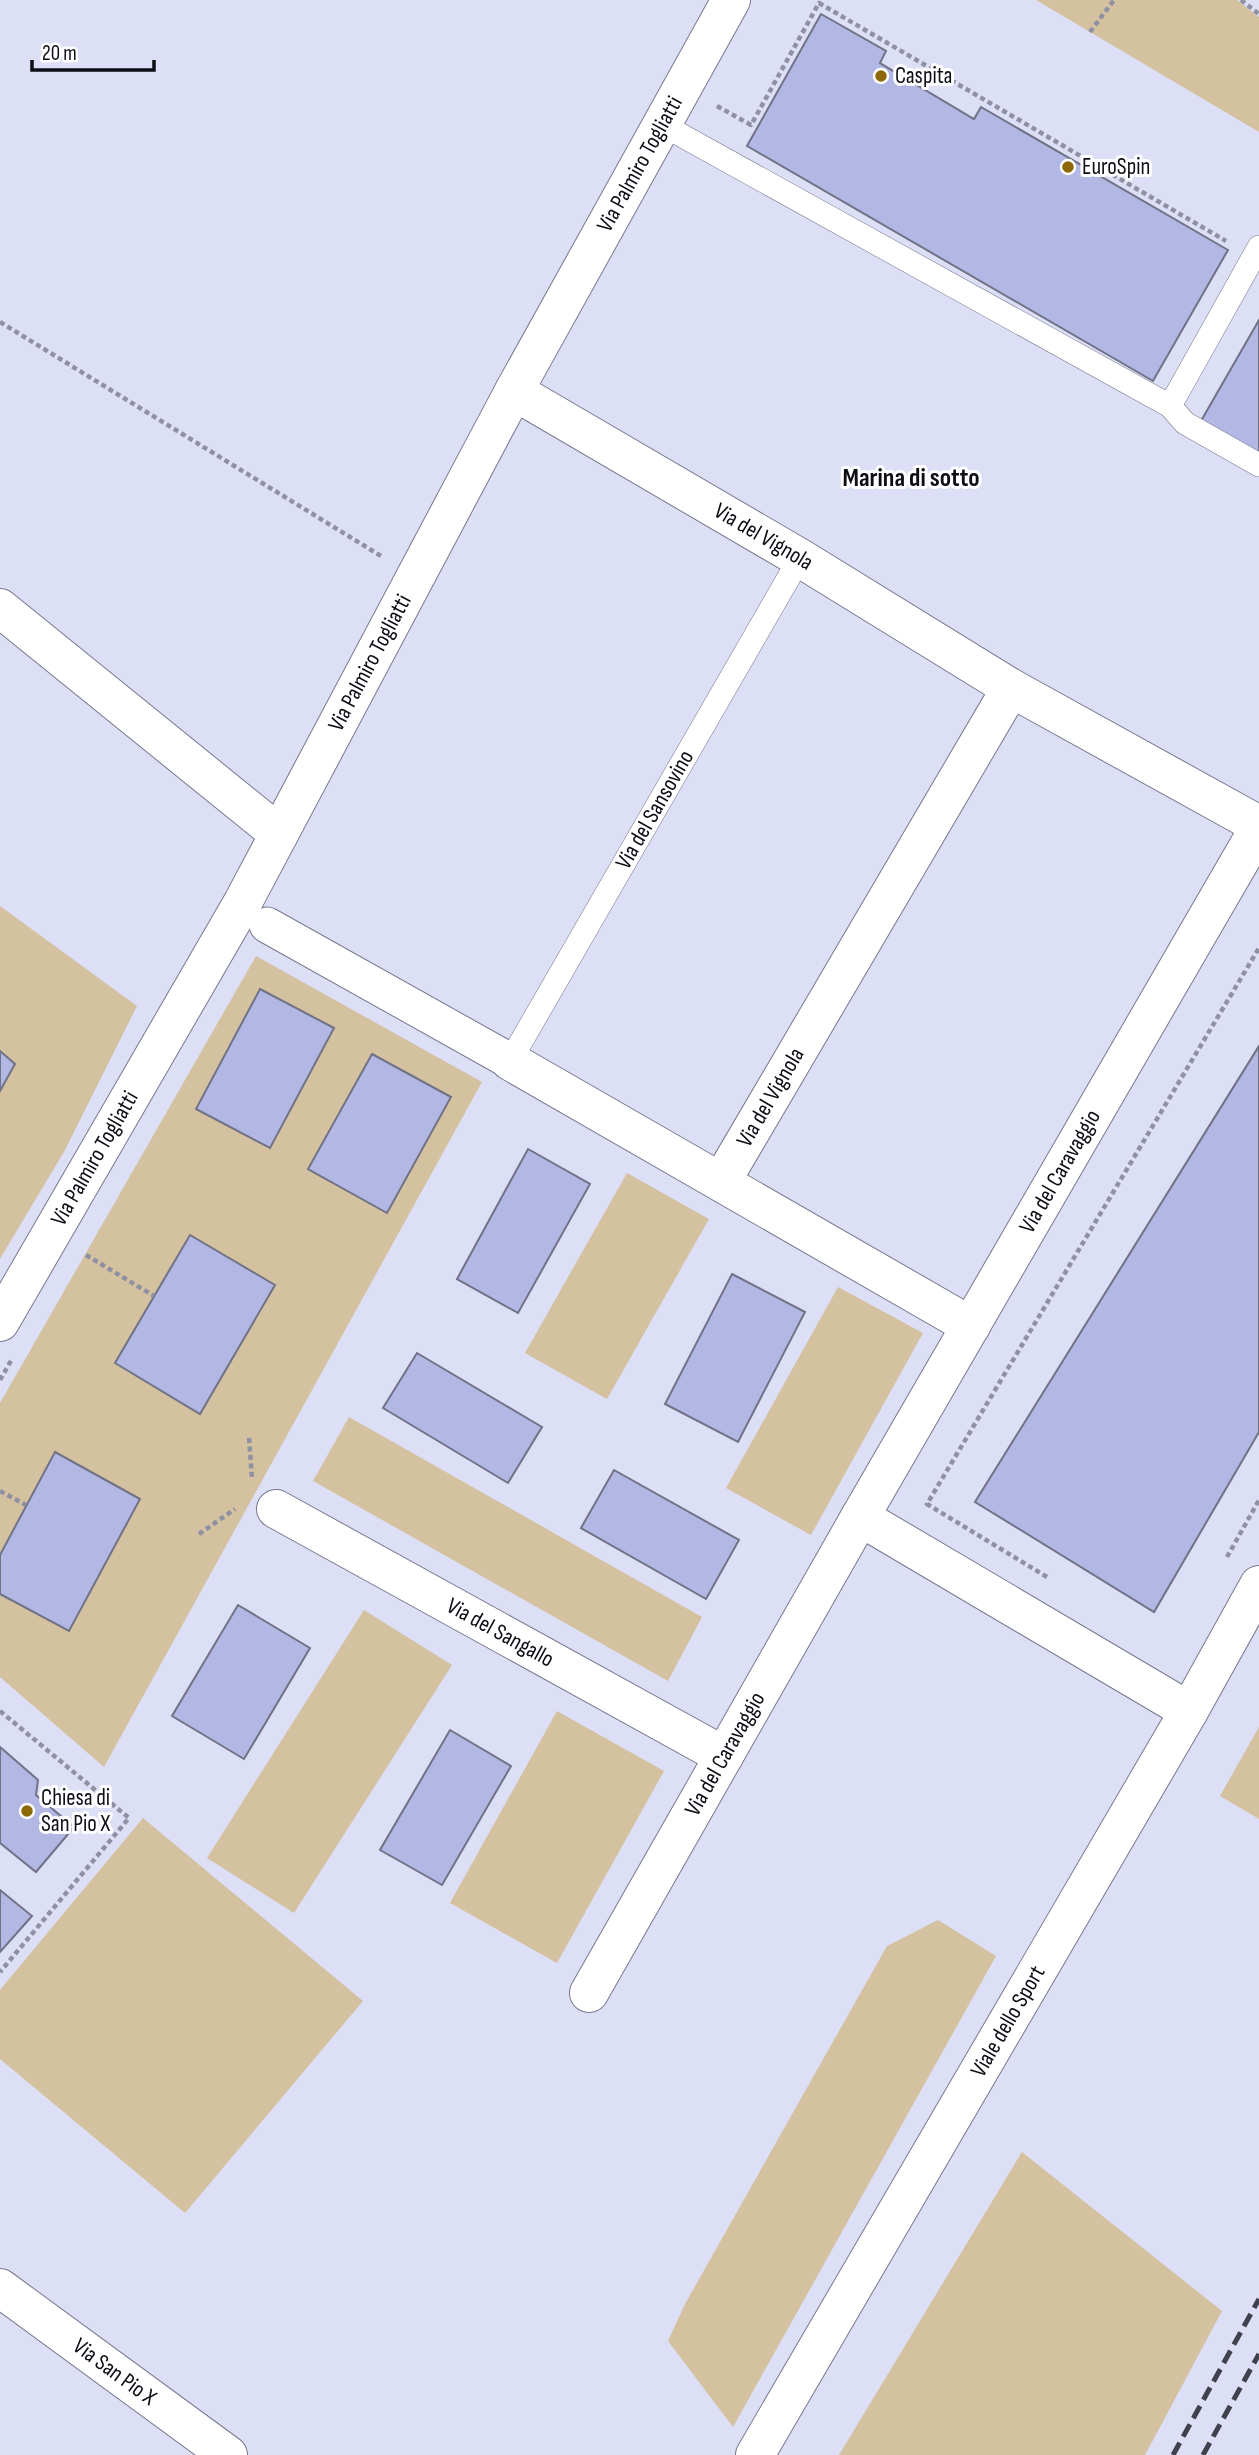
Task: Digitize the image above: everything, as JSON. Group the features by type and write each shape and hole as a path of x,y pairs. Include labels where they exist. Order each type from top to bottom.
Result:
{"street":[{"name":"Via Palmiro Togliatti","path":"0,1322 243,902 514,391 730,0"},
{"name":"Via del Vignola","path":"514,391 800,558 1011,688 1259,827"},
{"path":"0,608 279,834"},
{"name":"Via del Vignola","path":"721,1182 1011,688"},
{"name":"Via del Caravaggio","path":"590,1993 860,1517 1259,827"},
{"path":"267,925 971,1326"},
{"name":"Via del Sangallo","path":"264,1500 724,1756"},
{"path":"860,1517 1189,1711"},
{"name":"Viale dello Sport","path":"755,2455 1189,1711 1259,1585"},
{"name":"Via San Pio X","path":"0,2288 228,2455"}],"lane":[{"path":"662,124 1170,406 1185,424 1259,465"},
{"path":"1170,406 1254,255"},
{"name":"Via del Sansovino","path":"510,1061 800,558"}],"path":[{"path":"1090,32 1114,0"},
{"path":"1241,0 1259,14"},
{"path":"682,86 751,125 819,4 1254,255"},
{"path":"0,322 392,563"},
{"path":"1056,1582 927,1504 1259,948"},
{"path":"76,1249 154,1296"},
{"path":"249,1438 264,1500"},
{"path":"0,1491 26,1505"},
{"path":"1226,1559 1259,1500"},
{"path":"0,1711 129,1818 0,1972"}],"shaded area":[{"path":"1036,0 1237,0 1259,17 1259,132"},
{"path":"0,906 137,1006 65,1150 0,1259"},
{"path":"256,956 482,1082 104,1767 0,1677 0,1403"},
{"path":"627,1173 709,1219 607,1399 525,1353"},
{"path":"838,1287 923,1333 811,1535 726,1488"},
{"path":"349,1417 702,1617 668,1681 313,1481"},
{"path":"364,1610 452,1665 294,1913 207,1858"},
{"path":"557,1711 664,1771 557,1963 450,1903"},
{"path":"1259,1727 1259,1819 1220,1796"},
{"path":"143,1818 363,2001 185,2213 0,2059 0,1990"},
{"path":"938,1920 996,1956 733,2427 668,2341 685,2304 887,1946"},
{"path":"1022,2152 1222,2311 1145,2455 839,2455"}],"building":[{"path":"821,14 886,51 880,63 974,119 981,107 1228,250 1153,381 747,146"},
{"path":"1259,320 1259,454 1201,421"},
{"path":"260,989 334,1028 270,1148 196,1109"},
{"path":"1259,1046 1259,1432 1154,1612 975,1502"},
{"path":"0,1051 15,1064 0,1091"},
{"path":"372,1054 451,1097 387,1213 308,1169"},
{"path":"528,1149 590,1184 518,1313 457,1279"},
{"path":"190,1235 275,1285 200,1414 115,1363"},
{"path":"732,1274 805,1312 738,1442 665,1404"},
{"path":"417,1353 542,1427 508,1483 383,1408"},
{"path":"55,1452 140,1499 69,1631 0,1594 0,1555"},
{"path":"614,1470 739,1540 706,1599 581,1528"},
{"path":"238,1605 310,1648 244,1759 172,1716"},
{"path":"450,1730 511,1766 442,1885 380,1850"},
{"name":"Chiesa di San Pio X","path":"0,1747 38,1780 36,1795 74,1827 36,1872 0,1843"},
{"path":"0,1890 32,1916 0,1952"}],"railway":[{"path":"1173,2455 1259,2299"},
{"path":"1203,2455 1259,2354"}],"place":[{"name":"Caspita","path":"881,76"},
{"name":"EuroSpin","path":"1068,167"},
{"name":"Chiesa di San Pio X","path":"27,1811"}],"district":[{"name":"Marina di sotto","path":"911,478"}]}
